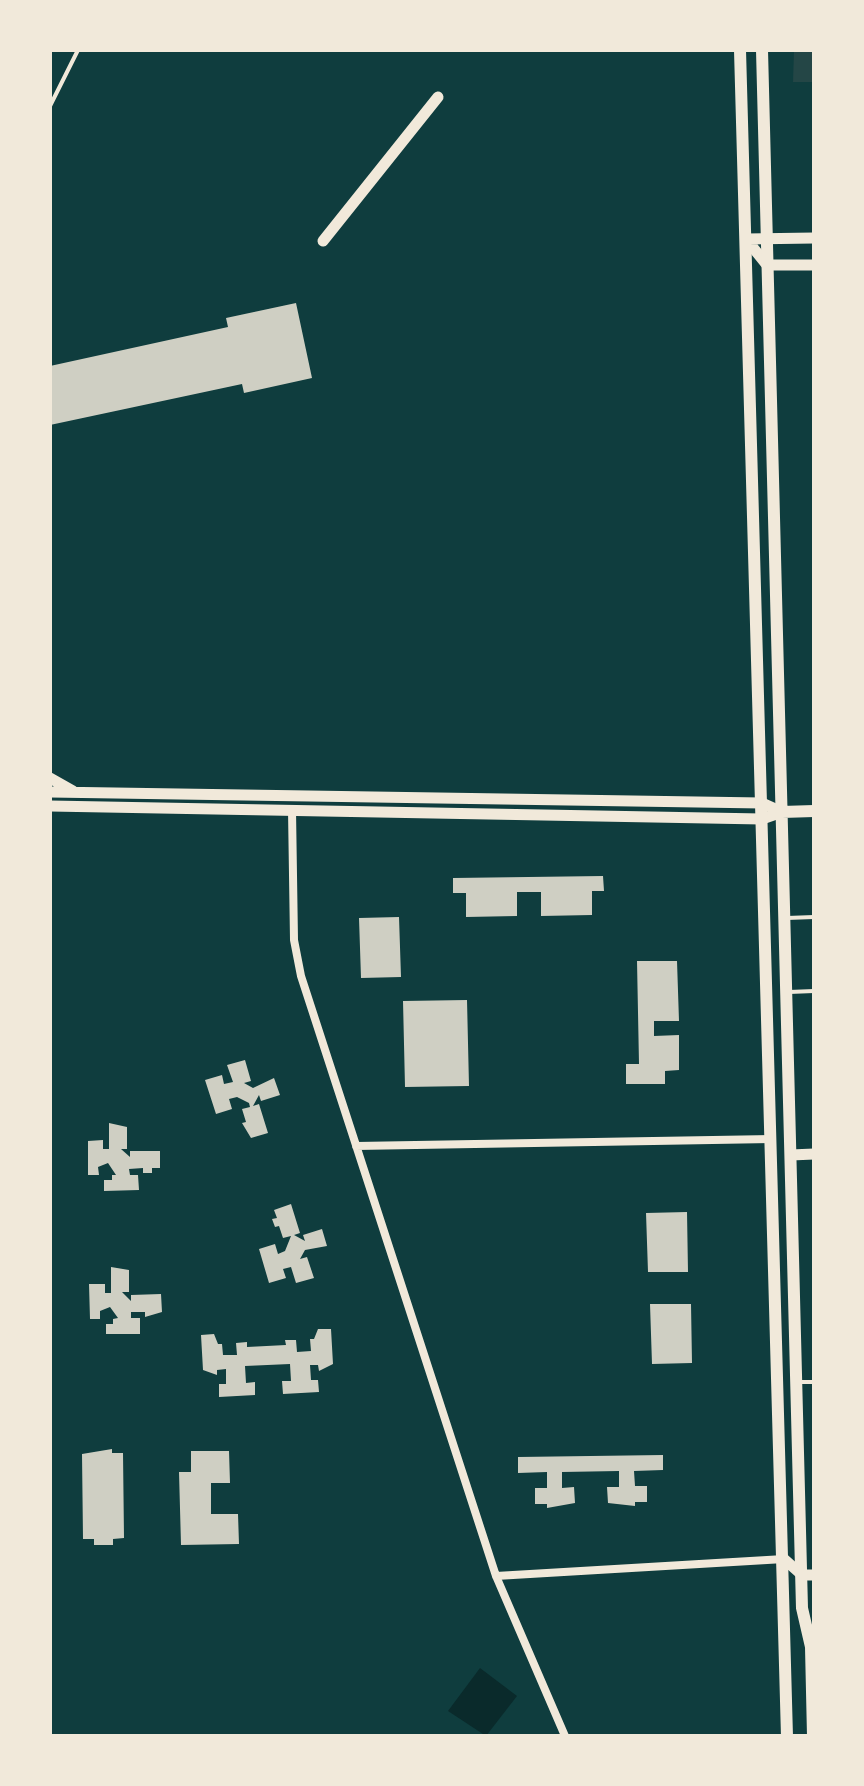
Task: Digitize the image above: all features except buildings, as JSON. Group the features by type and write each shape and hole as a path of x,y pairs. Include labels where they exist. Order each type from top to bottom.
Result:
{"main road":[{"path":"740,50 787,1736"},
{"path":"762,50 797,1382 808,1575 802,1608 811,1647 813,1736"},
{"path":"782,812 814,811"}],"street":[{"path":"323,241 438,97"},
{"path":"746,239 814,238"},
{"path":"746,239 767,265 814,265"},
{"path":"50,778 77,792"},
{"path":"50,792 762,803 782,812"},
{"path":"50,809 64,806 762,819 782,812"},
{"path":"292,810 294,940 301,976 496,1576 565,1736"},
{"path":"356,1146 772,1139"},
{"path":"791,1155 814,1154"},
{"path":"496,1576 784,1559 808,1575"}],"lane":[{"path":"50,106 78,50"},
{"path":"784,918 814,917"},
{"path":"786,992 814,991"},
{"path":"797,1382 814,1382"}],"shaded area":[{"path":"794,50 814,50 814,82 793,82"},
{"path":"480,1668 517,1696 486,1736 448,1711"}]}
